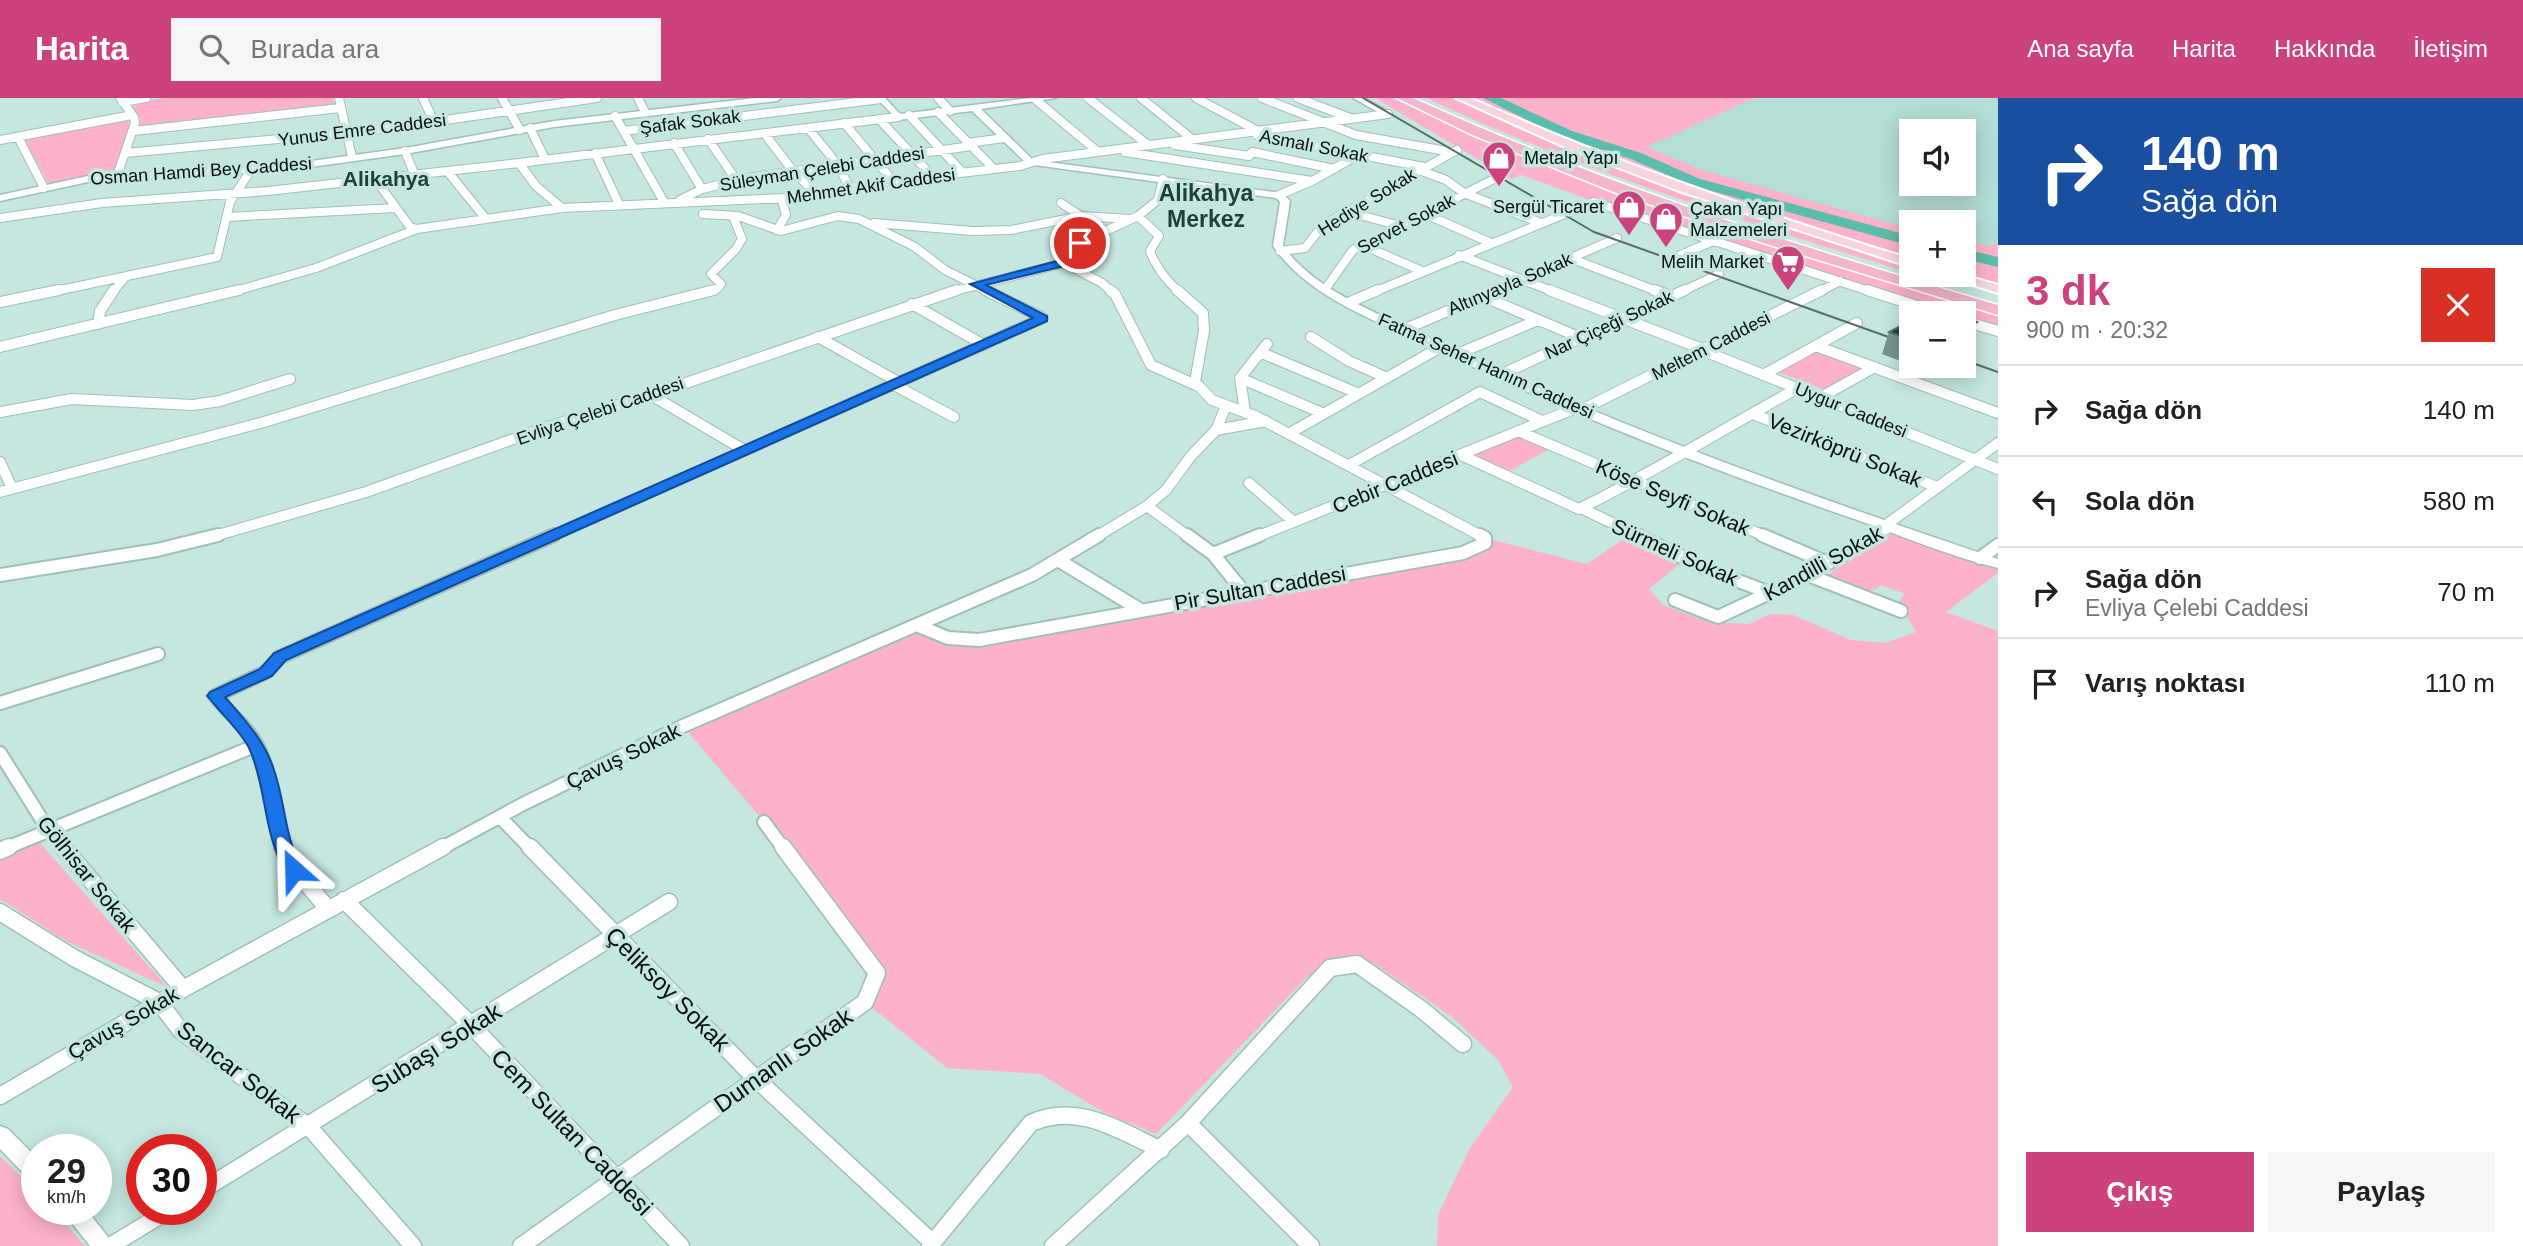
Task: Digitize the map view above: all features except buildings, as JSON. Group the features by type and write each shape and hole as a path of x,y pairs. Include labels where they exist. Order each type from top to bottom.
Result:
{"highway":[{"path":"1403,98 1507,145 1665,206 1842,264 1998,310"},
{"path":"1417,98 1547,154 1696,210 1998,303"}],"main road":[{"path":"1461,98 1552,139 1648,175 1899,259"},
{"path":"1976,283 1998,289"}],"street":[{"path":"121,100 146,98"},
{"path":"339,98 352,157"},
{"path":"423,98 434,122"},
{"path":"502,98 545,159"},
{"name":"Yunus Emre Caddesi","path":"126,153 347,133 597,98"},
{"path":"638,98 645,112"},
{"name":"Osman Hamdi Bey Caddesi","path":"0,198 117,176 251,170 405,151 615,116 777,98"},
{"path":"880,98 898,117"},
{"name":"Şafak Sokak","path":"624,131 880,98"},
{"path":"938,98 950,110"},
{"path":"0,218 102,203 233,194 415,176 974,108 997,101 1052,98"},
{"path":"1088,98 1148,145"},
{"path":"1141,98 1192,139"},
{"path":"1196,98 1258,131"},
{"path":"1262,98 1322,122"},
{"path":"1298,98 1350,118"},
{"path":"1357,98 1388,114"},
{"path":"117,176 134,131 135,120 121,100"},
{"path":"1036,100 1097,151"},
{"path":"134,131 340,108"},
{"path":"974,108 1030,162 1279,195 1312,181 1358,155"},
{"path":"938,112 993,168"},
{"path":"0,140 132,114"},
{"name":"Mehmet Akif Caddesi","path":"0,348 288,276 384,244 417,229 562,208 664,202 782,200 818,196 893,181 1097,151 1388,114"},
{"path":"909,115 962,172"},
{"path":"615,116 664,202"},
{"path":"879,119 932,176"},
{"name":"Hediye Sokak","path":"1280,251 1305,248 1318,229 1454,151 1356,135 1322,122"},
{"path":"845,123 893,181"},
{"path":"808,128 837,164 850,188"},
{"path":"764,133 793,171 818,196"},
{"name":"Asmalı Sokak","path":"1246,133 1421,169 1446,180 1464,193 1541,223"},
{"path":"18,137 44,188"},
{"name":"Süleyman Çelebi Caddesi","path":"676,202 702,189 737,181 1004,138"},
{"path":"708,139 737,181"},
{"path":"674,143 702,189"},
{"path":"1161,143 1248,156 1252,152 1334,169"},
{"path":"1108,150 1312,181"},
{"path":"405,151 415,176"},
{"path":"595,153 619,204"},
{"path":"519,163 536,186 562,208"},
{"path":"0,302 217,257 233,194 251,170"},
{"path":"447,172 486,219"},
{"name":"Servet Sokak","path":"1326,288 1350,253 1362,245 1500,176"},
{"path":"1163,179 1158,200 1135,218 1080,243 1064,263 1115,294 1143,354 1151,365 1198,386"},
{"path":"376,180 410,227 417,229"},
{"path":"1279,195 1285,201 1279,228 1280,251"},
{"path":"777,230 786,215 782,200"},
{"path":"1349,302 1564,213 1599,202 1901,301"},
{"path":"1061,203 1082,216"},
{"path":"227,217 395,208"},
{"path":"1348,212 1401,226"},
{"path":"1423,213 1491,243"},
{"path":"703,214 733,216 777,230 792,229 842,216 870,222 973,231 1011,230 1082,216 1135,218 1154,228 1159,236 1150,251 1152,260 1167,282 1203,313 1204,331 1195,382 1198,386 1212,400 1266,421 1386,486"},
{"path":"0,492 232,431 615,315 717,289 721,284 711,274 736,249 742,239 733,216"},
{"path":"328,909 294,870 284,853 267,772 257,745 215,696 266,672 280,657 1043,318 939,267 915,247 870,222"},
{"name":"Altınyayla Sokak","path":"1403,330 1617,238"},
{"path":"1674,258 1713,241"},
{"path":"1362,245 1422,271"},
{"name":"Fatma Seher Hanım Caddesi","path":"1280,251 1290,262 1349,302 1439,348 1500,375 1682,451 1998,564"},
{"name":"Uygur Caddesi","path":"1459,255 1524,278 1998,469"},
{"path":"1570,258 1671,296"},
{"name":"Evliya Çelebi Caddesi","path":"0,575 157,550 223,535 366,492 553,425 651,395 912,304 975,284 1064,263"},
{"name":"Nar Çiçeği Sokak","path":"1500,375 1719,274"},
{"path":"98,324 99,313 126,276"},
{"name":"Meltem Caddesi","path":"1579,409 1704,351 1840,281"},
{"path":"1482,296 1581,338"},
{"path":"912,304 984,345"},
{"path":"1455,355 1538,320"},
{"path":"1763,375 1857,323"},
{"path":"1976,325 1998,331"},
{"path":"818,337 954,417"},
{"path":"1311,337 1341,357 1385,377"},
{"path":"1816,346 1998,413"},
{"path":"1245,411 1240,379 1264,348 1357,393"},
{"path":"1290,433 1439,348"},
{"path":"1821,397 1875,367"},
{"path":"0,412 72,399 185,406 220,401 290,379"},
{"path":"1240,379 1322,413"},
{"path":"1580,509 1635,481 1682,451 1798,388"},
{"path":"1349,465 1480,392 1542,421"},
{"path":"651,395 744,450"},
{"name":"Çavuş Sokak","path":"0,1096 159,1002 500,817 683,726 1010,587 1058,560 1147,506 1166,490 1191,456 1216,430 1226,406"},
{"name":"Cebir Caddesi","path":"1213,554 1542,421 1579,409"},
{"name":"Vezirköprü Sokak","path":"1754,414 1937,487"},
{"path":"1216,430 1266,421"},
{"name":"Köse Seyfi Sokak","path":"1518,431 1828,563"},
{"name":"Kandilli Sokak","path":"1718,617 1828,563 1888,525 1998,443"},
{"name":"Sürmeli Sokak","path":"1461,455 1707,569 1770,593"},
{"path":"0,462 12,488"},
{"path":"1249,483 1294,522"},
{"name":"Pir Sultan Caddesi","path":"919,626 948,638 979,640 1139,609 1462,553 1485,543 1485,538 1477,533 1386,486"},
{"path":"1147,506 1213,554 1243,591"},
{"path":"1980,558 1998,545"},
{"path":"1058,560 1139,609"},
{"path":"1808,575 1902,611"},
{"path":"1675,600 1718,617"},
{"path":"0,703 158,654"},
{"path":"0,850 257,745"},
{"name":"Gölhisar Sokak","path":"0,753 49,831 183,989"},
{"name":"Çeliksoy Sokak","path":"500,817 755,1078 931,1245"},
{"name":"Dumanlı Sokak","path":"521,1246 865,1002 877,973 764,822"},
{"name":"Cem Sultan Caddesi","path":"344,900 471,1026 681,1246"},
{"name":"Subaşı Sokak","path":"217,1182 669,902"},
{"name":"Sancar Sokak","path":"0,912 74,958 159,1002 181,1031 309,1127 413,1246"},
{"path":"1053,1246 1188,1123 1330,968 1357,964 1421,1009 1463,1044"},
{"path":"931,1245 1031,1123 1044,1115 1066,1113 1095,1120 1161,1150"},
{"path":"1188,1123 1311,1246"},
{"path":"0,1135 21,1157"},
{"path":"86,1225 104,1246"},
{"path":"110,1246 145,1225"}],"shaded area":[{"path":"163,98 333,98 334,106 137,129 141,119 133,107"},
{"path":"1375,98 1392,98 1540,162 1691,217 1899,287 1952,301 1907,301 1592,201 1522,175 1511,179"},
{"path":"1426,98 1453,98 1521,130 1681,190 1899,262 1899,269 1665,194 1485,124"},
{"path":"1470,98 1754,98 1647,147 1701,170 1899,226 1899,256 1633,166"},
{"path":"1754,98 1998,98 1998,244 1990,246 1976,243 1976,210 1899,210 1899,227 1701,170 1647,147"},
{"path":"129,118 130,128 114,173 109,175 49,184 23,137"},
{"path":"1976,243 1990,246 1998,244 1998,286 1976,280"},
{"path":"1976,308 1998,315 1998,328 1976,322"},
{"path":"1817,351 1863,368 1824,390 1778,372"},
{"path":"1521,435 1551,448 1506,473 1470,457"},
{"path":"1892,533 1998,567 1998,573 1946,612 1998,631 1998,1246 1437,1246 1438,1215 1470,1148 1513,1087 1498,1060 1452,1017 1372,962 1334,959 1306,978 1156,1134 1105,1113 1040,1074 947,1068 865,1002 877,973 764,822 683,726 919,626 958,640 1462,553 1485,538 1587,564 1625,538 1682,562 1649,589 1663,605 1708,622 1749,624 1770,614 1793,615 1851,640 1885,643 1916,632 1898,603 1905,594 1881,585 1875,589 1861,591 1826,576"},
{"path":"32,841 40,843 167,987 66,941 0,899 0,855"},
{"path":"0,1156 21,1176 21,1225 66,1225 85,1246 0,1246"}],"waterway":[{"path":"1490,98 1567,134 1636,156 1695,182 1899,238"},
{"path":"1976,257 1998,262"}],"tram line":[{"path":"1363,98 1594,232 1899,341"},
{"path":"1976,364 1998,372"}],"place":[{"name":"Metalp Yapı","path":"1499,188"},
{"name":"Sergül Ticaret","path":"1629,237"},
{"name":"Çakan Yapı Malzemeleri","path":"1666,249"},
{"name":"Melih Market","path":"1788,292"}],"district":[{"name":"Alikahya","path":"386,178"},
{"name":"Alikahya Merkez","path":"1206,206"}],"route":[{"path":"294,870 278,835 267,772 257,745 215,696 266,672 280,657 1043,318 975,284 1064,263 1080,243"}]}
